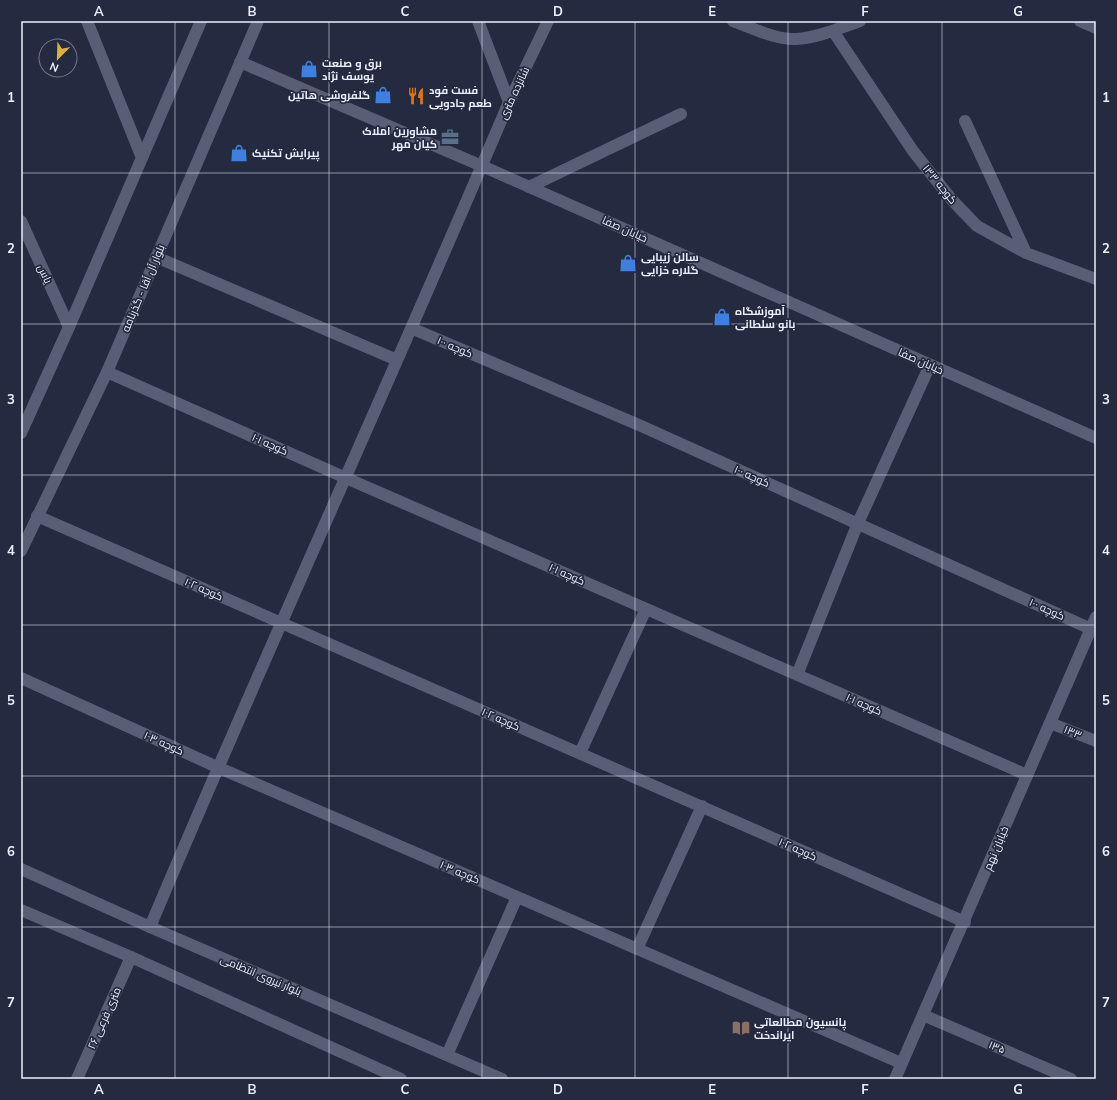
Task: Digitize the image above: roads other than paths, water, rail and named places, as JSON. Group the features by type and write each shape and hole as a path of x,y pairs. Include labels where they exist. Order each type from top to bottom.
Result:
{"street":[{"path":"87,21 142,158"},
{"path":"21,433 69,327 201,21"},
{"name":"بلوار آل آقا - گذرنامه","path":"21,551 107,372 258,21"},
{"path":"478,21 509,102"},
{"name":"شانزده متری","path":"150,927 217,767 346,478 509,102 548,21"},
{"path":"733,21 771,35 796,39 833,31 860,21"},
{"path":"1080,21 1096,28"},
{"name":"کوچه ۱۳۳","path":"833,31 913,151 952,200 977,226 1026,253 1096,279"},
{"name":"خیابان صفا","path":"240,62 482,166 1096,438"},
{"path":"529,187 681,114"},
{"path":"965,121 1026,253"},
{"name":"یاس","path":"21,221 69,327"},
{"path":"156,256 397,360"},
{"name":"کوچه ۱۰۰","path":"411,328 639,425 1091,628"},
{"path":"797,675 858,523 930,365"},
{"name":"کوچه ۱۰۱","path":"107,372 1027,775"},
{"name":"کوچه ۱۰۲","path":"37,516 965,922"},
{"path":"580,753 646,609"},
{"name":"خیابان نهم","path":"895,1079 965,922 1096,617"},
{"name":"کوچه ۱۰۳","path":"21,678 217,767 901,1064"},
{"name":"۱۳۳","path":"1050,723 1096,741"},
{"path":"637,949 702,806"},
{"name":"بلوار نیروی انتظامی","path":"21,869 150,927 502,1079"},
{"path":"447,1055 517,897"},
{"path":"21,910 132,957 401,1079"},
{"name":"۲۶ متری فرعی","path":"77,1079 132,957"},
{"name":"۱۳۵","path":"924,1016 1071,1079"}],"place":[{"name":"برق و صنعت یوسف نژاد","path":"309,69"},
{"name":"گلفروشی هاتین","path":"383,95"},
{"name":"فست فود طعم جادویی","path":"416,96"},
{"name":"مشاورین املاک کیان مهر","path":"450,137"},
{"name":"پیرایش تکنیک","path":"239,153"},
{"name":"سالن زیبایی گلاره خزایی","path":"628,263"},
{"name":"آموزشگاه بانو سلطانی","path":"722,317"},
{"name":"پانسیون مطالعاتی ایراندخت","path":"741,1028"}]}
